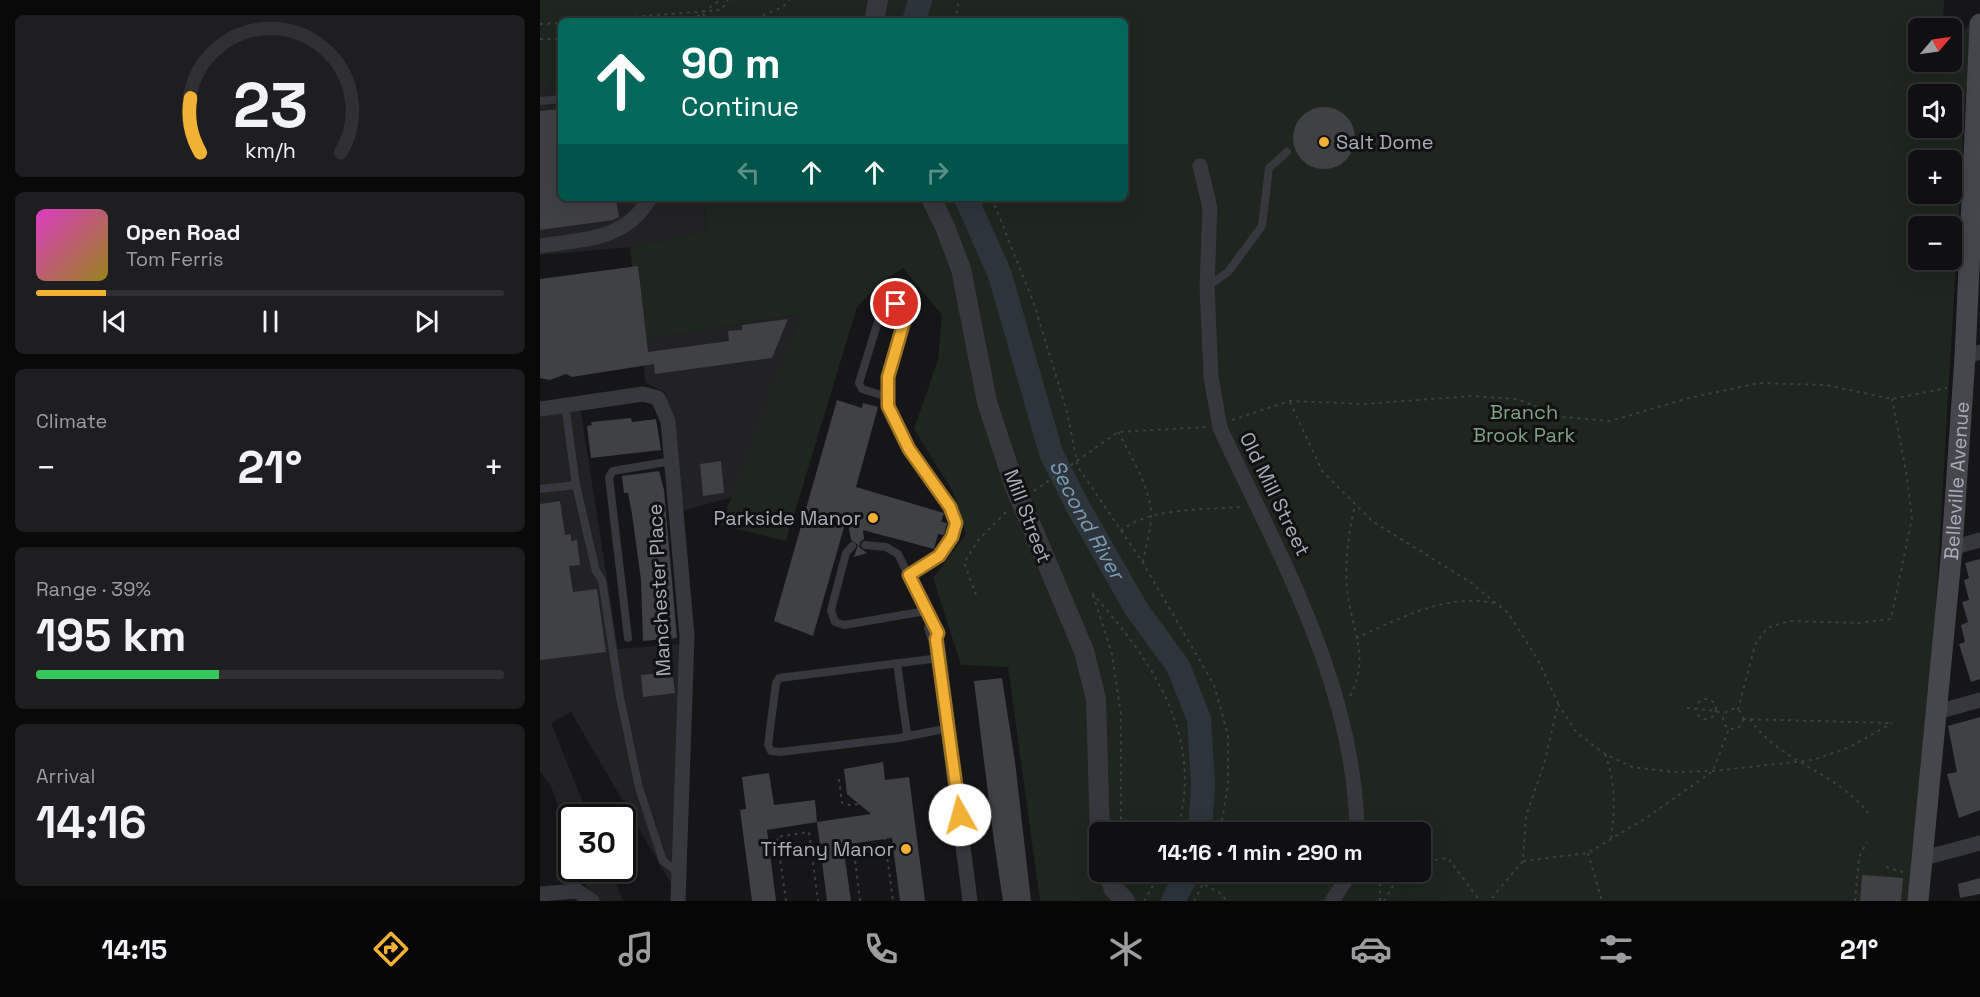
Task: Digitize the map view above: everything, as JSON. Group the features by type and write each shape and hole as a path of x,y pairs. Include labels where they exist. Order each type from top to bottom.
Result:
{"main road":[{"name":"Belleville Avenue","path":"1918,901 1912,866 1937,712 1972,354 1980,24"}],"street":[{"path":"875,18 878,0"},
{"name":"Old Mill Street","path":"1200,166 1210,208 1207,286 1211,377 1219,424 1312,626 1328,669 1350,763 1356,822"},
{"path":"540,246 608,236 631,220 647,201"},
{"name":"Mill Street","path":"932,201 961,269 987,402 1015,487 1084,651 1096,699 1100,822"},
{"name":"Manchester Place","path":"540,409 643,394 658,398 668,421 687,636 678,901"},
{"path":"1952,548 1980,540"},
{"path":"937,640 970,901"},
{"path":"1937,712 1980,700"},
{"path":"1912,866 1980,843"},
{"path":"1332,901 1344,882"},
{"path":"540,894 578,891 592,899"}],"lane":[{"path":"540,102 558,99"},
{"path":"1207,286 1228,272 1262,226 1269,168 1287,152"},
{"path":"888,397 862,389 859,383 880,315 887,306 896,304 902,307 905,318 888,377 888,397 888,406 909,449 950,507 956,523 952,537 939,556 909,575"},
{"path":"565,405 576,485 596,571 602,580 620,697 639,788 663,861 679,872"},
{"path":"628,638 609,477 613,471 672,461"},
{"path":"540,489 576,485"},
{"path":"866,545 886,547 894,551 927,611 932,623 928,627 931,637 937,640"},
{"path":"852,546 846,553 837,586 831,610 833,619 839,624 927,611"},
{"path":"940,657 780,678 776,683 768,745 771,751 780,752 899,738 907,734 949,728"},
{"path":"897,663 907,734"}],"path":[{"path":"696,18 720,0"},
{"path":"620,18 721,10 728,0"},
{"path":"758,18 783,7 789,0"},
{"path":"956,18 959,0"},
{"path":"703,14 705,18"},
{"path":"540,24 558,23"},
{"path":"540,39 558,39"},
{"path":"993,201 1034,303 1067,412 1078,467 1143,563 1214,685 1228,735 1228,785 1222,822"},
{"path":"1033,492 1118,432 1157,431 1184,427 1203,429 1290,401 1364,404 1425,398 1517,399 1563,417 1610,421 1689,398 1759,383 1826,385 1892,399 1944,389"},
{"path":"1743,719 1738,710 1755,645 1767,628 1789,621 1858,623 1891,619 1912,518 1906,471 1892,399"},
{"path":"1290,401 1322,471 1372,521 1470,582 1508,613 1537,658 1557,703 1576,732 1605,754 1632,767 1673,772 1713,771 1801,762 1850,747 1892,723 1743,719"},
{"path":"1118,432 1137,467 1151,516 1143,563"},
{"path":"1339,717 1355,687 1362,660 1348,590 1346,551 1355,504"},
{"path":"1121,531 1141,518 1151,516 1256,507"},
{"path":"976,595 964,563 969,551 1011,508"},
{"path":"1121,822 1121,715 1112,654 1092,592 1118,622 1171,704 1182,748 1186,788 1179,822"},
{"path":"1356,639 1417,610 1475,599 1497,603"},
{"path":"1696,709 1700,702 1706,699 1712,701 1716,711"},
{"path":"1489,901 1523,861 1526,816 1545,761 1557,703"},
{"path":"1687,708 1716,711 1724,715"},
{"path":"1696,709 1699,716 1705,720 1711,718 1716,711"},
{"path":"1729,728 1724,721 1724,715 1728,710 1738,710"},
{"path":"1729,728 1738,727 1743,719"},
{"path":"1750,719 1760,733 1774,746 1840,785 1858,800 1868,813"},
{"path":"1523,861 1588,853 1611,839 1713,771 1729,728"},
{"path":"1605,754 1612,772 1615,797 1611,839"},
{"path":"839,779 842,803 850,805 880,802 892,901"},
{"path":"786,901 777,837 809,832 818,901"},
{"path":"1855,901 1859,857 1867,842"},
{"path":"860,901 854,851 886,846"},
{"path":"1588,853 1602,901"},
{"path":"1431,860 1448,858 1480,901"},
{"path":"1886,867 1912,866"},
{"path":"1144,901 1155,882"},
{"path":"1194,901 1206,882"},
{"path":"1381,882 1382,901"},
{"path":"1382,901 1395,882"},
{"path":"1205,885 1220,893 1227,901"}],"shaded area":[{"path":"558,86 558,201 703,201 707,231 630,247 540,255 540,89"},
{"path":"800,314 733,497 682,511 665,392 646,383 640,341"},
{"path":"579,400 618,649 681,644 673,887 636,824 636,804 625,804 571,712 551,723 584,804 558,804 558,806 551,786 540,771 540,406"},
{"path":"584,882 615,882 623,901 591,901"}],"green space":[{"name":"Branch Brook Park","path":"540,0 1944,0 1943,18 1908,18 1908,72 1962,72 1962,31 1970,25 1962,161 1962,150 1908,150 1908,204 1959,204 1959,216 1908,216 1908,270 1956,270 1934,635 1908,901 1040,901 1008,667 961,665 933,578 966,534 953,492 914,429 938,360 942,315 903,268 882,281 857,307 786,541 721,525 800,314 640,341 630,247 707,231 703,201 1128,201 1128,18 558,18 558,86 540,89"}],"building":[{"name":"Salt Dome","path":"1324,107 1341,112 1346,116 1350,121 1355,138 1350,155 1346,160 1341,164 1324,169 1307,164 1302,160 1298,155 1293,138 1298,121 1302,116 1307,112"},
{"path":"558,109 558,201 616,201 619,217 613,220 540,230 540,111"},
{"path":"638,266 648,352 729,341 728,331 742,330 742,325 788,319 772,358 655,374 654,364 572,377 566,374 550,380 540,378 540,279"},
{"name":"Parkside Manor","path":"837,400 862,408 863,403 878,407 856,487 944,513 941,522 947,523 944,535 938,534 934,549 863,530 864,539 860,542 859,547 867,553 854,557 858,545 851,540 847,517 813,636 774,621"},
{"path":"631,418 632,422 656,419 661,450 591,458 587,426 592,425 591,422"},
{"path":"721,461 724,493 703,496 700,464"},
{"path":"659,471 664,490 677,638 643,641 641,580 632,514 628,493 624,493 622,476"},
{"path":"560,501 565,535 571,534 571,541 577,540 580,565 569,566 573,592 597,589 606,652 540,660 540,504"},
{"path":"1980,559 1980,679 1971,682 1959,644 1965,642 1961,625 1968,622 1962,602 1969,600 1964,580 1969,578 1965,563"},
{"path":"672,672 675,693 643,697 641,675"},
{"path":"1002,678 1015,762 1031,901 1003,901 994,841 974,681"},
{"path":"1980,717 1980,810 1959,818 1947,774 1957,772 1948,726"},
{"path":"883,762 885,780 909,777 925,901 900,901 892,838 843,845 851,901 827,901 817,822 871,814 847,794 844,769"},
{"name":"Tiffany Manor","path":"769,773 774,805 815,800 817,822 767,830 776,901 752,901 740,810 746,809 742,777"},
{"path":"1862,875 1903,878 1901,901 1860,901"},
{"path":"1980,878 1980,894 1960,898 1958,884"}],"waterway":[{"name":"Second River","path":"915,18 920,0"},
{"name":"Second River","path":"967,201 1000,275 1051,453 1077,505 1137,610 1178,666 1199,719 1203,784 1201,822"},
{"name":"Second River","path":"1173,901 1183,882"}],"place":[{"name":"Salt Dome","path":"1324,142"},
{"name":"Parkside Manor","path":"873,518"},
{"name":"Tiffany Manor","path":"906,849"}],"route":[{"path":"896,304 902,307 905,318 888,377 888,406 909,449 950,507 956,523 952,537 939,556 930,564 909,575 938,633 936,639 960,815"}]}
